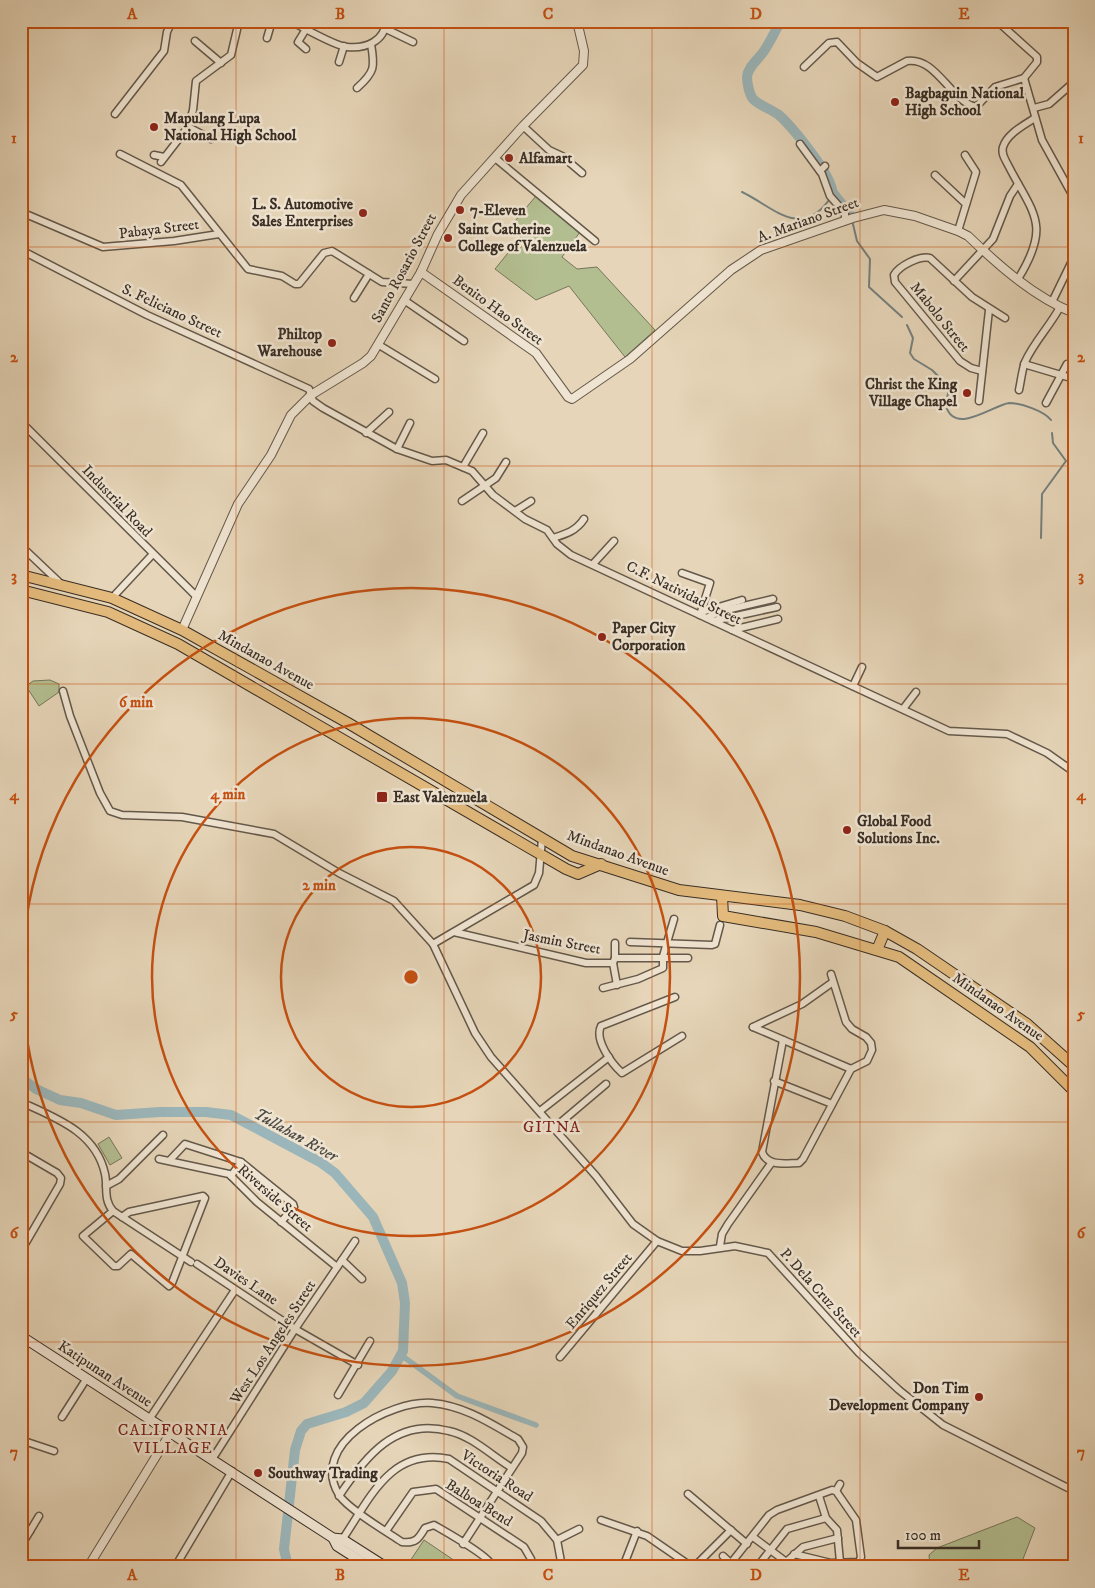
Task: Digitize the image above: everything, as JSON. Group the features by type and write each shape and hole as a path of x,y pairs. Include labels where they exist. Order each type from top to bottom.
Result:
{"main road":[{"name":"Mindanao Avenue","path":"21,575 112,598 182,630 308,701 572,856 679,890 800,905 845,916 885,931 917,949 1027,1024 1074,1066"},
{"name":"Mindanao Avenue","path":"21,590 108,612 178,644 540,856 578,874 601,864"},
{"path":"301,715 308,701"},
{"path":"466,812 474,798"},
{"path":"722,896 722,920"},
{"name":"Mindanao Avenue","path":"722,920 816,932 877,950 909,962 1015,1035 1042,1057 1074,1091"},
{"path":"877,950 885,931"},
{"name":"Katipunan Avenue","path":"21,1336 213,1458 338,1541"},
{"path":"338,1541 370,1567"},
{"path":"338,1541 386,1567"}],"street":[{"path":"115,114 164,51 167,32 172,21"},
{"path":"154,155 162,160 188,127 193,110 196,81 231,55 239,21"},
{"path":"267,38 272,21"},
{"path":"290,21 344,46 371,44 378,40 386,29 386,21"},
{"name":"Santo Rosario Street","path":"182,630 238,504 270,455 291,416 310,394 363,364 379,345 421,272 438,234 454,205 523,126 583,65 584,51 578,21"},
{"path":"804,67 829,44 837,42 857,63 876,77 907,61 913,60 924,64 961,98 976,107 995,87 1024,78 1037,62 1037,57 997,21"},
{"path":"306,29 298,44 306,49"},
{"path":"386,29 413,42"},
{"path":"195,40 221,63"},
{"path":"357,88 367,79 374,68 371,44"},
{"path":"339,62 344,46"},
{"path":"1024,78 1034,108 1035,118 1048,153 1074,198"},
{"path":"1034,108 1049,104 1074,82"},
{"path":"1018,279 1031,256 1037,225 1028,198 1018,184 1003,155 1003,147 1019,128 1035,118"},
{"path":"523,126 549,150 562,156 582,173"},
{"path":"188,127 212,139"},
{"path":"170,135 177,141"},
{"path":"800,144 808,149 822,169 830,196 849,220"},
{"path":"120,154 181,185 218,234"},
{"path":"958,231 976,172 965,155"},
{"path":"495,158 594,241"},
{"path":"935,175 966,204"},
{"path":"1005,318 989,310 954,280 993,239 1010,196 1018,184"},
{"name":"A. Mariano Street","path":"572,399 645,347 740,263 762,250 876,211 896,212 958,231 968,236 983,251 1018,279 1060,307 1074,313"},
{"name":"Pabaya Street","path":"21,212 102,246 165,242 218,234 246,268 282,276 295,284 303,281 328,251 332,251 382,282 413,284"},
{"name":"S. Feliciano Street","path":"21,250 147,315 309,389 310,394"},
{"path":"1052,302 1071,263 1074,252"},
{"name":"Mabolo Street","path":"954,280 927,257 898,270 894,278 960,361 971,368 982,371"},
{"name":"Benito Hao Street","path":"421,272 536,353 568,397 572,399"},
{"path":"354,298 369,274"},
{"path":"404,300 464,341"},
{"path":"1019,390 1024,364 1060,307"},
{"path":"979,401 989,310"},
{"path":"379,345 435,379"},
{"path":"1024,364 1071,378"},
{"path":"1046,403 1067,364"},
{"name":"C.F. Natividad Street","path":"310,394 313,401 396,449 432,461 446,460 472,471 493,495 530,523 547,530 564,550 949,731 1007,734 1047,753 1074,772"},
{"path":"366,433 389,412"},
{"name":"Industrial Road","path":"21,422 152,555 196,596"},
{"path":"396,449 410,423"},
{"path":"463,467 483,433"},
{"path":"462,501 498,476 506,462"},
{"path":"514,511 531,501"},
{"path":"553,538 571,532 579,527 584,519"},
{"path":"593,564 614,541"},
{"path":"21,546 61,584"},
{"path":"112,598 152,555"},
{"path":"682,573 710,583 701,614"},
{"path":"710,620 718,612 773,599"},
{"path":"701,614 742,600"},
{"path":"710,620 777,607"},
{"path":"732,630 778,619"},
{"path":"853,686 862,667"},
{"name":"P. Dela Cruz Street","path":"63,691 88,764 106,806 110,811 122,815 191,818 274,834 339,873 394,901 433,944 475,1033 491,1057 596,1176 633,1224 657,1241 682,1251 700,1251 720,1246 745,1246 768,1253 859,1353 898,1390 943,1425 1074,1491"},
{"path":"903,709 916,692"},
{"path":"433,944 534,885 539,873 542,839"},
{"path":"604,988 638,979 663,968 662,956 674,919"},
{"path":"630,942 712,946 716,944 722,920"},
{"name":"Jasmin Street","path":"454,932 586,963 662,956 688,958"},
{"path":"615,943 614,960 617,984"},
{"path":"783,1040 762,1147 763,1157 772,1162 799,1163 803,1160 851,1069 871,1056 871,1043 848,1026 831,974"},
{"path":"833,982 802,1004 753,1027 851,1069"},
{"path":"675,997 601,1026 599,1036 609,1057 623,1073 682,1036"},
{"path":"540,1111 609,1057"},
{"path":"774,1081 832,1104"},
{"path":"554,1128 606,1084"},
{"path":"21,1102 69,1125 84,1136 103,1168 107,1201 113,1211 82,1236 113,1265 118,1266 131,1254 169,1286 205,1200 204,1197 129,1212 122,1217"},
{"path":"106,1186 119,1179 162,1135"},
{"path":"170,1160 185,1144 242,1162 293,1204 294,1208 281,1222"},
{"path":"21,1152 41,1162 61,1178 60,1184 21,1251"},
{"name":"Riverside Street","path":"159,1159 225,1172 281,1222 337,1266"},
{"path":"231,1176 242,1162"},
{"path":"720,1246 722,1234 728,1224 772,1162"},
{"name":"Davies Lane","path":"113,1211 182,1258 194,1263 295,1329 358,1365"},
{"name":"West Los Angeles Street","path":"213,1458 295,1329 355,1241"},
{"name":"Enriquez Street","path":"560,1357 657,1241"},
{"path":"342,1260 362,1279"},
{"path":"150,1418 235,1290"},
{"path":"338,1395 358,1365 370,1341"},
{"path":"62,1417 87,1378"},
{"path":"463,1544 522,1453 523,1447 518,1439 467,1410 434,1403 412,1404 378,1415 347,1439 337,1453 333,1466 333,1480 339,1496 402,1542 410,1543 418,1540 425,1528 434,1525 463,1544 491,1561 493,1567"},
{"path":"339,1496 368,1455 388,1439 412,1430 449,1431 464,1437 512,1468"},
{"path":"88,1567 171,1432"},
{"path":"21,1440 54,1451"},
{"name":"Victoria Road","path":"338,1541 386,1475 401,1464 415,1458 431,1456 449,1459 541,1521 557,1540 562,1567"},
{"path":"175,1567 232,1471"},
{"path":"836,1491 840,1484"},
{"name":"Balboa Bend","path":"386,1531 413,1492 436,1489 524,1547 531,1559 530,1567"},
{"path":"722,1556 733,1565 769,1515 777,1510 832,1490 836,1491"},
{"path":"794,1554 831,1564 859,1562 860,1550 856,1520 836,1491"},
{"path":"688,1494 747,1544"},
{"path":"819,1496 826,1518 837,1530 840,1562"},
{"path":"21,1546 39,1516"},
{"path":"757,1567 787,1529 826,1518"},
{"path":"601,1520 637,1531 696,1566 731,1530"},
{"path":"557,1540 579,1529"},
{"path":"21,1530 30,1531"},
{"path":"623,1567 637,1531"},
{"path":"752,1537 793,1567"},
{"path":"786,1562 803,1547 838,1538"}],"green space":[{"path":"536,196 580,232 562,257 577,269 597,267 655,330 625,357 569,286 536,300 495,269 521,237 510,227"},
{"path":"50,680 59,684 59,692 39,706 26,686 33,681"},
{"path":"109,1137 122,1158 110,1165 98,1144"},
{"path":"1017,1517 1035,1528 1023,1559 1035,1567 930,1567 929,1555 937,1548"},
{"path":"424,1540 464,1567 406,1567"}],"waterway":[{"path":"781,21 764,51 749,70 747,77 749,91 753,99 759,104 779,115 803,142 828,179 832,189 832,196"},
{"path":"742,192 775,211 797,219 807,218 818,212 829,200"},
{"path":"834,194 849,213"},
{"path":"852,220 857,241 870,259 869,287 902,317"},
{"path":"907,325 913,338 910,353 914,359 932,370 949,387 946,406 951,415 966,419 1009,403 1032,408 1051,420"},
{"path":"1041,538 1042,494 1066,461 1053,443 1052,433"},
{"name":"Tullahan River","path":"21,1078 36,1089 60,1100 81,1103 116,1115 160,1112 206,1112 231,1115 320,1162 335,1173 373,1217 402,1283 405,1303 403,1351 392,1371 364,1403 346,1412 307,1424 301,1431 295,1450 284,1549 288,1567"},
{"path":"401,1355 457,1396 536,1425"}],"place":[{"name":"Bagbaguin National High School","path":"895,102"},
{"name":"Mapulang Lupa National High School","path":"154,127"},
{"name":"Alfamart","path":"509,158"},
{"name":"7-Eleven","path":"460,210"},
{"name":"L. S. Automotive Sales Enterprises","path":"363,213"},
{"name":"Saint Catherine College of Valenzuela","path":"448,238"},
{"name":"Philtop Warehouse","path":"332,343"},
{"name":"Christ the King Village Chapel","path":"967,393"},
{"name":"Paper City Corporation","path":"602,637"},
{"name":"East Valenzuela","path":"382,797"},
{"name":"Global Food Solutions Inc.","path":"847,830"},
{"name":"Don Tim Development Company","path":"979,1397"},
{"name":"Southway Trading","path":"258,1473"}],"district":[{"name":"GITNA","path":"552,1127"},
{"name":"CALIFORNIA VILLAGE","path":"173,1439"}]}
